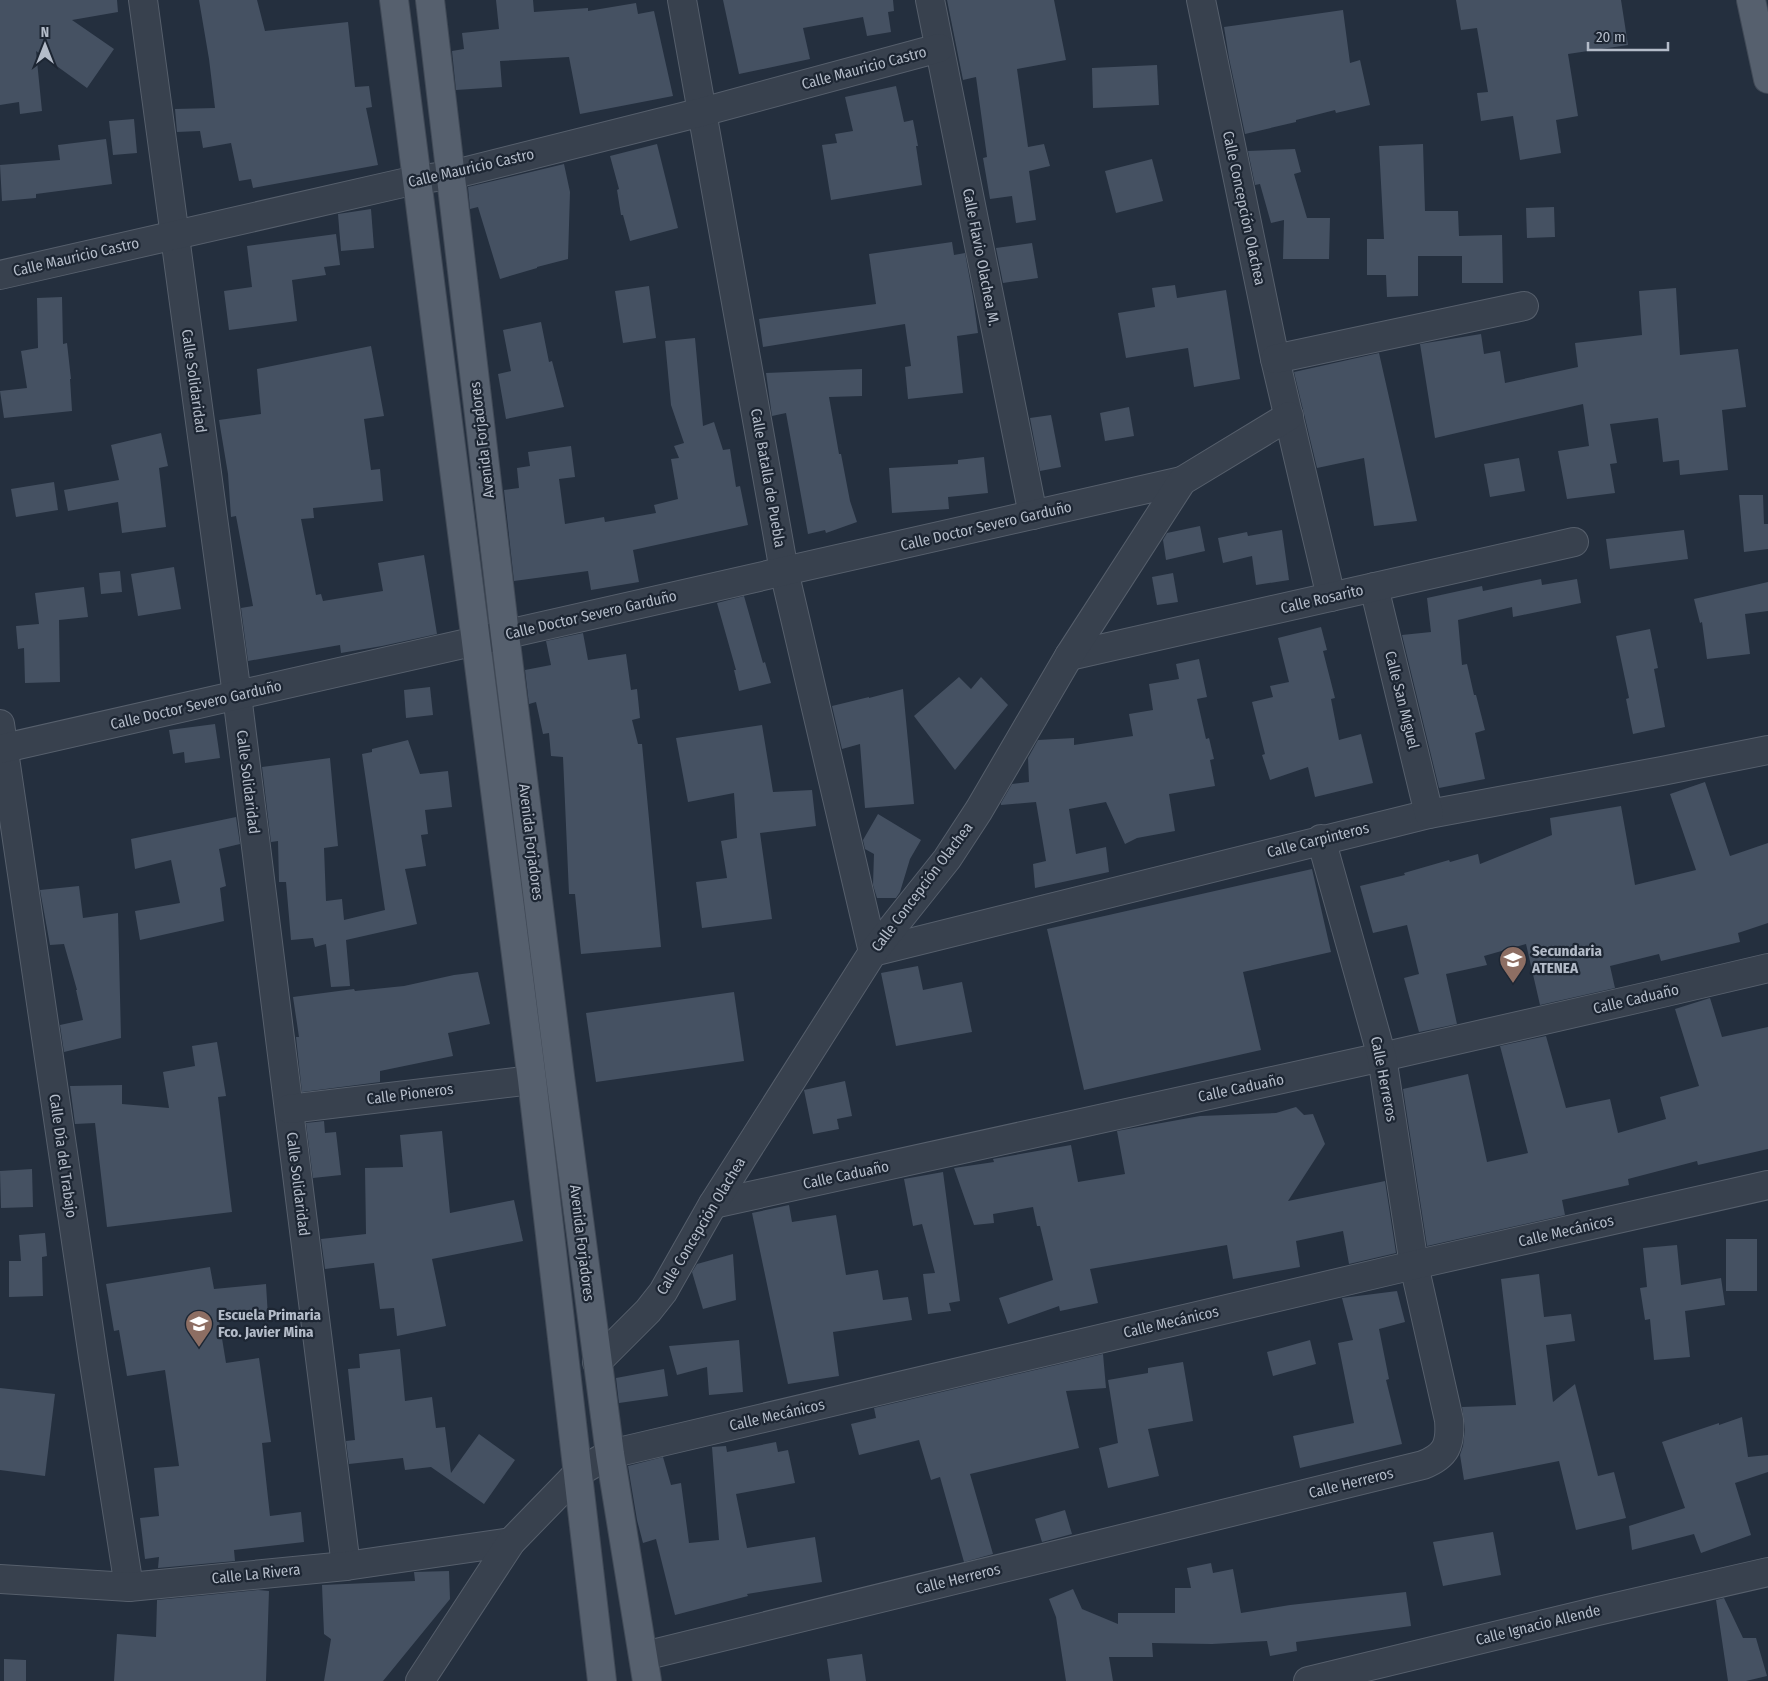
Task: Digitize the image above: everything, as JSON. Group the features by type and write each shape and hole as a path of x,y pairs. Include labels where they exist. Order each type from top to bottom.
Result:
{"main road":[{"name":"Avenida Forjadores","path":"394,0 532,1080 602,1681"},
{"name":"Avenida Forjadores","path":"430,0 505,635 597,1362 610,1454 646,1668"},
{"path":"1751,0 1768,80"}],"street":[{"name":"Calle Solidaridad","path":"143,0 173,235 237,695 346,1566"},
{"name":"Calle Batalla de Puebla","path":"682,0 784,571 873,952"},
{"name":"Calle Flavio Olachea M.","path":"930,0 1033,515"},
{"name":"Calle Concepción Olachea","path":"1201,0 1275,358 1331,597"},
{"name":"Calle Mauricio Castro","path":"0,275 416,180 451,175 702,112 939,48"},
{"path":"1275,358 1524,306"},
{"name":"Calle Concepción Olachea","path":"597,1362 648,1311 663,1292 713,1204 873,952 947,859 988,796 1070,656 1182,481 1289,416"},
{"name":"Calle Doctor Severo Garduño","path":"1,741 237,695 1182,481"},
{"name":"Calle Rosarito","path":"1070,656 1574,542"},
{"name":"Calle San Miguel","path":"1374,587 1429,814"},
{"name":"Calle Día del Trabajo","path":"1,741 93,1357 130,1587"},
{"name":"Calle Carpinteros","path":"873,952 1322,839 1429,814 1644,775 1768,750"},
{"name":"Calle Herreros","path":"646,1668 1422,1465 1433,1461 1442,1454 1448,1444 1449,1420 1414,1265 1382,1057 1322,839"},
{"name":"Calle Caduaño","path":"713,1204 1382,1057 1662,994 1768,968"},
{"name":"Calle Pioneros","path":"288,1108 532,1080"},
{"name":"Calle Mecánicos","path":"579,1472 610,1454 1414,1265 1768,1185"},
{"path":"420,1681 511,1542 579,1472"},
{"name":"Calle La Rivera","path":"0,1579 130,1587 346,1566 511,1542"},
{"name":"Calle Ignacio Allende","path":"1308,1681 1395,1671 1598,1611 1768,1572"}],"building":[{"path":"0,0 117,0 118,12 72,20 114,49 87,88 36,51 42,111 20,114 19,102 0,105"},
{"path":"199,0 257,0 265,31 348,22 355,87 369,86 372,107 366,108 378,165 253,188 251,179 239,181 231,143 203,148 200,131 177,132 175,109 215,108"},
{"path":"496,0 533,0 534,12 588,8 588,11 636,3 638,14 654,11 673,96 580,114 569,57 500,61 502,87 456,90 452,51 464,49 462,33 499,29"},
{"path":"723,0 893,0 894,11 888,12 891,32 867,36 863,17 803,28 810,59 739,74"},
{"path":"947,0 1054,0 1066,60 1017,69 1028,147 1044,144 1050,166 1029,171 1036,220 1016,223 1012,196 990,199 983,158 987,157 976,77 963,80"},
{"path":"1456,0 1621,0 1628,45 1568,54 1578,116 1556,120 1561,153 1520,160 1513,116 1481,121 1477,93 1488,92 1477,28 1461,30"},
{"path":"1343,10 1350,63 1360,60 1370,105 1336,113 1335,110 1296,120 1296,122 1245,134 1224,27"},
{"path":"1157,65 1159,105 1093,108 1092,68"},
{"path":"896,86 904,122 913,120 922,185 831,200 822,145 837,143 835,134 853,131 845,97"},
{"path":"134,119 137,153 113,155 109,121"},
{"path":"106,139 112,184 36,194 36,198 2,201 0,165 60,160 58,145"},
{"path":"657,144 678,228 630,241 623,215 621,215 617,190 619,189 610,156"},
{"path":"1423,144 1425,211 1458,211 1459,236 1502,235 1503,283 1462,283 1462,256 1418,256 1418,296 1387,297 1386,275 1367,275 1367,239 1384,239 1379,146"},
{"path":"1295,149 1301,172 1294,174 1307,218 1330,218 1329,259 1283,259 1284,220 1271,223 1260,184 1255,185 1248,151"},
{"path":"1152,159 1163,201 1116,213 1105,171"},
{"path":"564,164 570,192 568,259 500,279 478,207 470,209 468,187"},
{"path":"1554,207 1555,237 1527,238 1526,208"},
{"path":"371,209 374,248 341,251 338,214"},
{"path":"336,234 340,265 324,267 326,275 292,280 297,321 229,330 224,291 252,287 247,246"},
{"path":"952,242 954,255 965,253 978,333 957,336 963,393 908,399 905,367 911,366 905,324 763,347 759,319 876,304 869,254"},
{"path":"1032,243 1038,278 1003,283 996,248"},
{"path":"1175,285 1177,298 1226,290 1240,379 1194,387 1188,348 1126,358 1118,313 1155,307 1152,288"},
{"path":"649,286 656,338 623,343 615,291"},
{"path":"1676,288 1680,355 1738,349 1746,407 1722,410 1728,470 1680,475 1679,460 1663,462 1658,418 1610,424 1617,463 1610,464 1615,493 1567,499 1558,451 1589,446 1583,404 1435,438 1420,344 1481,334 1484,354 1500,351 1505,383 1578,367 1575,343 1642,335 1639,291"},
{"path":"62,297 63,344 67,343 72,411 4,418 0,391 27,388 21,351 38,348 37,298"},
{"path":"541,322 549,362 552,361 564,407 506,419 498,374 511,371 503,330"},
{"path":"695,338 703,426 714,422 723,450 730,449 736,487 740,486 748,525 633,550 639,582 591,590 588,571 514,581 504,490 519,488 517,468 530,466 528,452 571,446 575,477 559,479 565,524 604,517 605,522 656,513 654,505 678,499 671,459 679,458 674,446 684,443 671,405 665,341"},
{"path":"371,346 384,416 364,419 371,470 380,469 383,501 313,508 314,518 301,519 316,595 321,594 323,601 383,591 378,563 424,555 437,634 341,653 340,645 248,661 241,608 253,606 236,516 231,517 228,474 219,420 261,414 257,369"},
{"path":"1379,353 1417,521 1374,526 1364,458 1317,468 1294,372"},
{"path":"862,369 862,396 829,397 839,454 841,454 850,501 857,522 826,533 825,530 808,534 786,413 772,416 766,373"},
{"path":"1129,407 1134,436 1105,441 1100,413"},
{"path":"1051,415 1061,467 1040,471 1030,418"},
{"path":"161,433 168,466 159,468 166,527 122,533 118,502 68,511 64,490 119,480 111,445"},
{"path":"984,457 988,493 948,497 949,509 892,513 889,468 958,464 958,460"},
{"path":"1519,458 1525,491 1490,497 1484,464"},
{"path":"54,482 58,510 16,517 11,489"},
{"path":"1739,495 1763,495 1764,524 1768,524 1768,549 1744,552"},
{"path":"1200,526 1205,551 1166,560 1163,540 1167,533"},
{"path":"1282,530 1289,580 1256,585 1252,556 1223,563 1218,538 1247,532 1248,536"},
{"path":"1684,530 1688,559 1610,569 1606,539"},
{"path":"174,567 181,609 138,616 131,574"},
{"path":"120,571 122,592 101,594 99,573"},
{"path":"1173,573 1178,602 1157,605 1152,577"},
{"path":"1541,579 1542,585 1577,579 1581,603 1513,617 1512,607 1458,620 1462,665 1467,664 1485,730 1475,733 1485,779 1439,788 1402,635 1431,632 1427,598 1482,586 1483,591"},
{"path":"1768,582 1768,611 1745,614 1750,654 1707,659 1702,622 1700,623 1694,599"},
{"path":"84,587 88,617 59,620 60,682 25,683 24,648 18,649 16,626 39,624 35,593"},
{"path":"744,596 763,663 765,662 771,683 739,691 734,670 736,670 717,603"},
{"path":"1321,627 1327,650 1323,651 1335,698 1331,699 1339,740 1361,734 1373,783 1315,797 1308,767 1270,780 1262,755 1265,754 1252,702 1273,697 1270,686 1289,682 1278,638"},
{"path":"1650,629 1658,668 1654,669 1665,727 1633,734 1626,699 1629,698 1616,636"},
{"path":"583,633 588,660 626,654 631,690 637,689 640,718 632,720 638,744 642,744 661,947 581,954 575,894 569,894 563,757 551,756 549,733 543,734 536,702 529,704 525,670 551,665 546,641"},
{"path":"1199,659 1207,697 1197,699 1206,739 1209,738 1214,759 1210,760 1215,786 1169,794 1175,831 1137,838 1125,844 1106,802 1069,809 1076,854 1106,847 1109,872 1035,888 1033,864 1046,861 1036,802 1001,805 1001,803 1012,784 1029,782 1028,758 1038,740 1074,738 1074,745 1133,736 1129,714 1153,710 1149,684 1179,679 1176,664"},
{"path":"959,677 971,689 981,677 1008,705 955,770 914,716"},
{"path":"430,687 433,715 406,718 404,690"},
{"path":"903,689 914,804 865,808 860,744 842,749 832,706"},
{"path":"215,724 220,758 185,763 184,752 173,754 169,730"},
{"path":"762,725 773,792 812,790 816,826 760,833 772,919 702,928 696,882 727,878 721,841 737,838 734,793 688,802 676,738"},
{"path":"408,740 420,774 448,771 452,807 425,810 428,834 421,835 426,866 405,869 417,924 346,940 350,986 331,987 326,944 315,947 313,938 291,940 286,882 279,882 278,841 271,842 262,767 330,758 338,846 324,848 326,901 342,899 344,920 385,910 362,754 372,752 372,749"},
{"path":"1705,782 1730,856 1768,843 1768,923 1738,933 1740,942 1661,961 1659,954 1610,966 1615,988 1540,1005 1526,944 1484,956 1487,965 1446,974 1457,1024 1419,1032 1404,978 1419,974 1407,925 1373,933 1360,886 1405,875 1404,873 1449,860 1450,862 1478,854 1480,864 1552,835 1550,818 1621,806 1635,885 1696,870 1670,794"},
{"path":"878,814 921,840 910,859 900,892 896,898 877,898 873,885 874,854 865,849 863,840"},
{"path":"236,817 240,844 219,849 226,886 220,888 224,921 140,940 135,911 180,903 171,860 135,869 131,839"},
{"path":"1312,869 1331,952 1243,972 1261,1050 1084,1090 1047,929"},
{"path":"79,886 83,918 118,913 121,1038 64,1052 60,1025 83,1020 64,944 50,945 40,890"},
{"path":"918,966 923,990 962,982 972,1032 896,1046 881,973"},
{"path":"478,972 490,1024 448,1033 453,1056 380,1071 380,1082 302,1092 296,1037 299,1037 293,997 354,989 355,991 404,986 454,975"},
{"path":"734,992 744,1061 596,1082 586,1013"},
{"path":"1710,998 1722,1037 1768,1027 1768,1149 1698,1165 1697,1161 1628,1179 1629,1185 1562,1200 1565,1215 1427,1246 1403,1089 1468,1074 1487,1162 1528,1153 1500,1046 1546,1036 1566,1108 1610,1099 1618,1133 1666,1119 1660,1097 1699,1086 1675,1009"},
{"path":"217,1042 226,1096 218,1097 232,1212 107,1227 95,1123 75,1124 70,1086 122,1085 122,1104 169,1108 163,1072 195,1066 192,1046"},
{"path":"845,1081 852,1116 837,1119 839,1129 813,1134 804,1090"},
{"path":"1296,1107 1304,1115 1313,1114 1325,1144 1288,1201 1385,1181 1396,1253 1349,1264 1343,1231 1296,1241 1300,1267 1233,1279 1227,1245 1090,1269 1098,1303 1060,1311 1059,1306 1008,1324 999,1298 1053,1280 1040,1226 1037,1226 1033,1207 993,1214 994,1223 974,1225 954,1168 994,1162 993,1159 1071,1145 1078,1182 1125,1174 1117,1131 1200,1116 1276,1113"},
{"path":"324,1121 325,1133 336,1132 341,1175 313,1178 306,1123"},
{"path":"442,1131 450,1213 514,1200 523,1241 432,1259 446,1326 397,1336 394,1308 380,1309 374,1263 325,1269 321,1239 366,1234 365,1168 403,1167 400,1135"},
{"path":"32,1169 33,1207 1,1208 0,1171"},
{"path":"943,1172 960,1301 949,1303 951,1311 928,1314 923,1274 935,1273 922,1224 913,1226 904,1179"},
{"path":"789,1205 792,1222 836,1215 846,1275 878,1270 883,1300 908,1297 912,1320 833,1332 839,1376 788,1384 752,1213"},
{"path":"45,1233 47,1256 42,1257 43,1296 9,1297 9,1261 21,1261 19,1235"},
{"path":"1726,1239 1757,1239 1757,1291 1726,1291"},
{"path":"1677,1245 1681,1285 1721,1278 1725,1305 1685,1311 1690,1357 1654,1360 1650,1319 1645,1320 1640,1288 1647,1287 1643,1248"},
{"path":"733,1254 736,1300 703,1309 692,1272 697,1264"},
{"path":"210,1267 214,1289 266,1284 268,1317 219,1320 226,1363 259,1358 271,1442 262,1443 270,1516 301,1512 304,1542 234,1550 235,1561 158,1568 159,1557 145,1559 140,1518 159,1516 154,1468 179,1466 165,1370 127,1376 119,1330 114,1331 106,1284"},
{"path":"1539,1274 1544,1317 1571,1314 1575,1341 1546,1345 1553,1402 1575,1384 1598,1476 1614,1472 1626,1518 1576,1530 1559,1461 1464,1480 1460,1455 1465,1429 1462,1407 1516,1405 1501,1279"},
{"path":"1397,1291 1405,1322 1379,1329 1389,1379 1386,1380 1402,1444 1300,1468 1293,1436 1354,1423 1338,1343 1353,1340 1342,1298"},
{"path":"739,1340 743,1392 709,1395 707,1367 677,1375 669,1346"},
{"path":"1310,1340 1316,1364 1273,1376 1267,1352"},
{"path":"400,1349 405,1401 432,1397 436,1428 445,1427 451,1473 479,1434 515,1460 484,1504 431,1467 405,1470 403,1458 349,1464 346,1441 355,1440 348,1369 360,1368 359,1354"},
{"path":"1103,1354 1106,1388 1066,1391 1079,1448 970,1474 993,1554 964,1562 940,1477 931,1480 919,1440 859,1455 851,1424 876,1418 874,1408"},
{"path":"1183,1362 1193,1421 1148,1429 1159,1476 1108,1488 1099,1448 1118,1443 1108,1380 1148,1373 1148,1368"},
{"path":"664,1369 668,1396 619,1403 616,1378"},
{"path":"0,1388 55,1394 45,1476 0,1470"},
{"path":"1742,1417 1748,1457 1768,1455 1768,1472 1735,1483 1751,1535 1701,1553 1694,1534 1632,1550 1629,1526 1685,1508 1662,1442"},
{"path":"776,1442 778,1452 788,1450 795,1483 736,1494 747,1548 815,1537 822,1582 747,1594 748,1596 675,1615 656,1539 643,1543 628,1466 663,1457 671,1485 681,1483 689,1543 719,1540 712,1447 726,1446 727,1452"},
{"path":"1065,1510 1072,1534 1042,1542 1035,1519"},
{"path":"1493,1532 1501,1575 1443,1586 1433,1542"},
{"path":"1211,1563 1213,1573 1233,1569 1241,1613 1290,1605 1406,1592 1411,1626 1296,1642 1297,1651 1270,1656 1267,1641 1212,1644 1152,1643 1153,1657 1109,1657 1113,1681 1066,1681 1056,1617 1049,1599 1073,1589 1082,1609 1118,1624 1118,1613 1175,1613 1175,1588 1191,1588 1187,1568"},
{"path":"449,1571 450,1599 383,1681 324,1681 331,1639 324,1634 322,1585 415,1581 414,1572"},
{"path":"258,1590 269,1591 266,1681 114,1681 117,1634 156,1637 157,1600"},
{"path":"1724,1598 1743,1638 1756,1638 1767,1676 1746,1681 1728,1681 1716,1600"},
{"path":"862,1654 866,1681 830,1681 827,1659"},
{"path":"4,1659 26,1660 26,1681 4,1681"}],"place":[{"name":"Secundaria ATENEA","path":"1513,984"},
{"name":"Escuela Primaria Fco. Javier Mina","path":"199,1348"}]}
